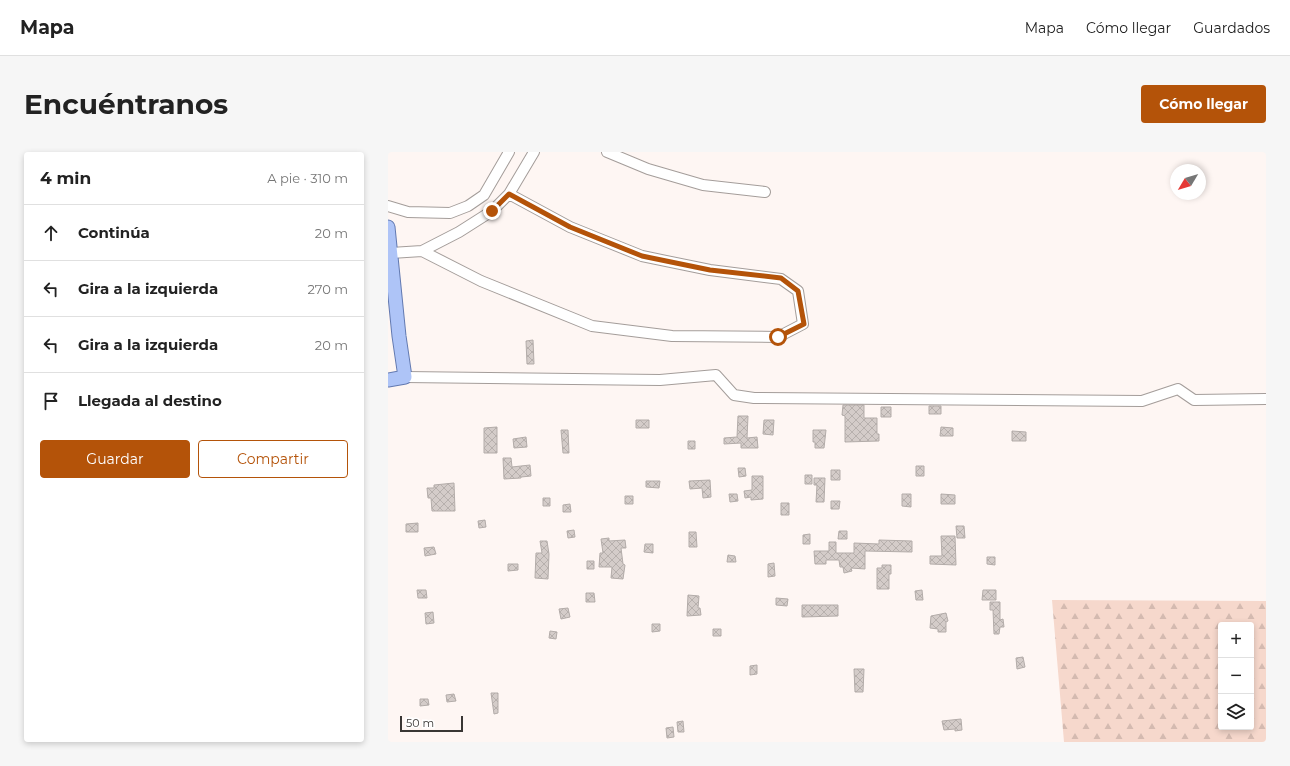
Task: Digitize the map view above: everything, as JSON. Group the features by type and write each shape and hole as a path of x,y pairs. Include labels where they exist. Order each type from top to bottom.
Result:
{"main road":[{"path":"388,227 399,336 405,377 388,380"}],"street":[{"path":"388,206 408,212 450,213 468,206 484,195 509,152"},
{"path":"391,253 422,251 459,232 492,211 509,194 534,152"},
{"path":"607,152 648,169 703,185 765,192"},
{"path":"422,251 481,281 592,326 672,336 778,337 804,324 798,291 781,278 710,270 642,256 570,227 509,194"},
{"path":"405,377 653,380 716,375 734,395 754,398 1142,401 1178,389 1194,400 1266,399"}],"green space":[{"path":"1052,600 1266,601 1266,742 1064,742"}],"building":[{"path":"533,340 534,364 527,364 526,341"},
{"path":"843,405 864,405 864,418 877,418 877,434 879,434 879,441 845,442 845,416 842,415"},
{"path":"929,406 941,406 941,414 929,414"},
{"path":"881,407 891,407 891,417 881,417"},
{"path":"738,416 748,416 747,438 757,437 758,448 741,448 741,443 724,444 724,438 737,437"},
{"path":"636,420 649,420 649,428 636,428"},
{"path":"764,420 774,420 773,435 763,434"},
{"path":"497,427 497,453 484,453 484,428"},
{"path":"941,427 953,428 953,436 940,436"},
{"path":"561,430 568,430 569,453 563,453"},
{"path":"813,430 826,430 824,448 815,448 815,442 813,442"},
{"path":"1012,431 1026,432 1026,441 1012,441"},
{"path":"526,437 527,447 514,448 513,439"},
{"path":"688,441 695,441 695,449 688,449"},
{"path":"503,458 511,458 512,467 530,465 531,476 504,479"},
{"path":"916,466 924,466 924,476 916,476"},
{"path":"738,468 745,468 746,476 739,477"},
{"path":"831,470 840,470 840,480 831,480"},
{"path":"805,475 812,475 812,484 805,484"},
{"path":"752,476 763,476 763,499 751,500 751,497 745,498 744,491 752,490"},
{"path":"814,478 825,478 824,502 816,502 817,485 814,485"},
{"path":"710,480 711,497 703,498 702,488 690,489 689,481"},
{"path":"646,481 660,481 659,488 646,487"},
{"path":"454,483 455,511 432,511 431,498 428,498 427,488 434,488 434,485"},
{"path":"729,494 737,494 738,501 730,502"},
{"path":"902,494 911,494 911,507 902,506"},
{"path":"941,494 955,495 955,504 941,504"},
{"path":"625,496 633,496 633,504 625,504"},
{"path":"543,498 550,498 550,506 543,506"},
{"path":"831,501 840,501 839,509 831,509"},
{"path":"781,503 789,503 789,515 781,515"},
{"path":"570,504 571,512 563,512 563,505"},
{"path":"485,520 486,527 479,528 478,521"},
{"path":"418,523 418,532 406,532 406,524"},
{"path":"956,526 964,526 965,538 957,538"},
{"path":"574,530 575,537 568,538 567,531"},
{"path":"839,531 847,531 847,539 838,539"},
{"path":"689,532 696,532 697,547 689,547"},
{"path":"810,534 810,544 803,544 803,535"},
{"path":"941,536 955,536 956,565 930,564 930,556 942,556"},
{"path":"609,538 609,541 625,540 626,548 621,548 623,564 625,565 623,579 611,578 612,567 599,567 600,553 603,553 601,539"},
{"path":"879,540 912,541 912,552 865,551 865,569 851,568 852,571 844,573 843,567 840,567 839,560 826,560 826,564 815,564 814,551 829,551 829,542 836,542 836,553 854,553 854,543 879,544"},
{"path":"540,541 547,541 549,554 548,579 535,578 536,553 542,553"},
{"path":"645,544 653,544 653,553 644,552"},
{"path":"434,547 436,554 425,556 424,548"},
{"path":"728,555 735,556 736,562 727,562"},
{"path":"987,557 995,557 995,565 987,564"},
{"path":"587,561 594,561 594,569 587,569"},
{"path":"774,563 775,576 768,577 768,564"},
{"path":"508,564 518,564 518,570 508,571"},
{"path":"882,565 891,565 891,574 889,574 889,589 877,589 877,568 882,568"},
{"path":"417,590 426,590 427,598 418,598"},
{"path":"922,590 923,600 916,600 915,591"},
{"path":"983,590 996,590 996,600 982,600"},
{"path":"586,593 594,593 595,602 586,602"},
{"path":"688,595 699,596 698,608 700,608 701,615 687,616"},
{"path":"776,598 788,599 787,606 776,605"},
{"path":"990,602 1000,602 1000,620 1003,619 1004,627 1000,627 999,634 994,634 993,610 990,610"},
{"path":"802,605 838,605 838,616 802,617"},
{"path":"568,608 570,617 561,619 559,609"},
{"path":"433,612 434,623 426,624 425,613"},
{"path":"946,613 948,621 946,622 946,632 938,632 938,629 930,628 931,616"},
{"path":"652,624 660,624 660,631 652,632"},
{"path":"713,629 721,629 721,636 713,636"},
{"path":"550,631 557,632 556,639 549,638"},
{"path":"1023,657 1025,667 1017,669 1016,658"},
{"path":"757,665 757,674 750,675 750,666"},
{"path":"854,669 864,669 863,692 855,692"},
{"path":"491,693 498,693 498,713 494,714"},
{"path":"454,694 456,701 447,702 446,695"},
{"path":"420,699 428,699 429,705 420,706"},
{"path":"961,719 962,730 944,730 942,721"},
{"path":"683,721 684,732 678,732 677,722"},
{"path":"673,727 674,737 667,738 666,728"}],"route":[{"path":"492,211 509,194 570,227 642,256 710,270 781,278 798,291 804,324 778,337"}]}
